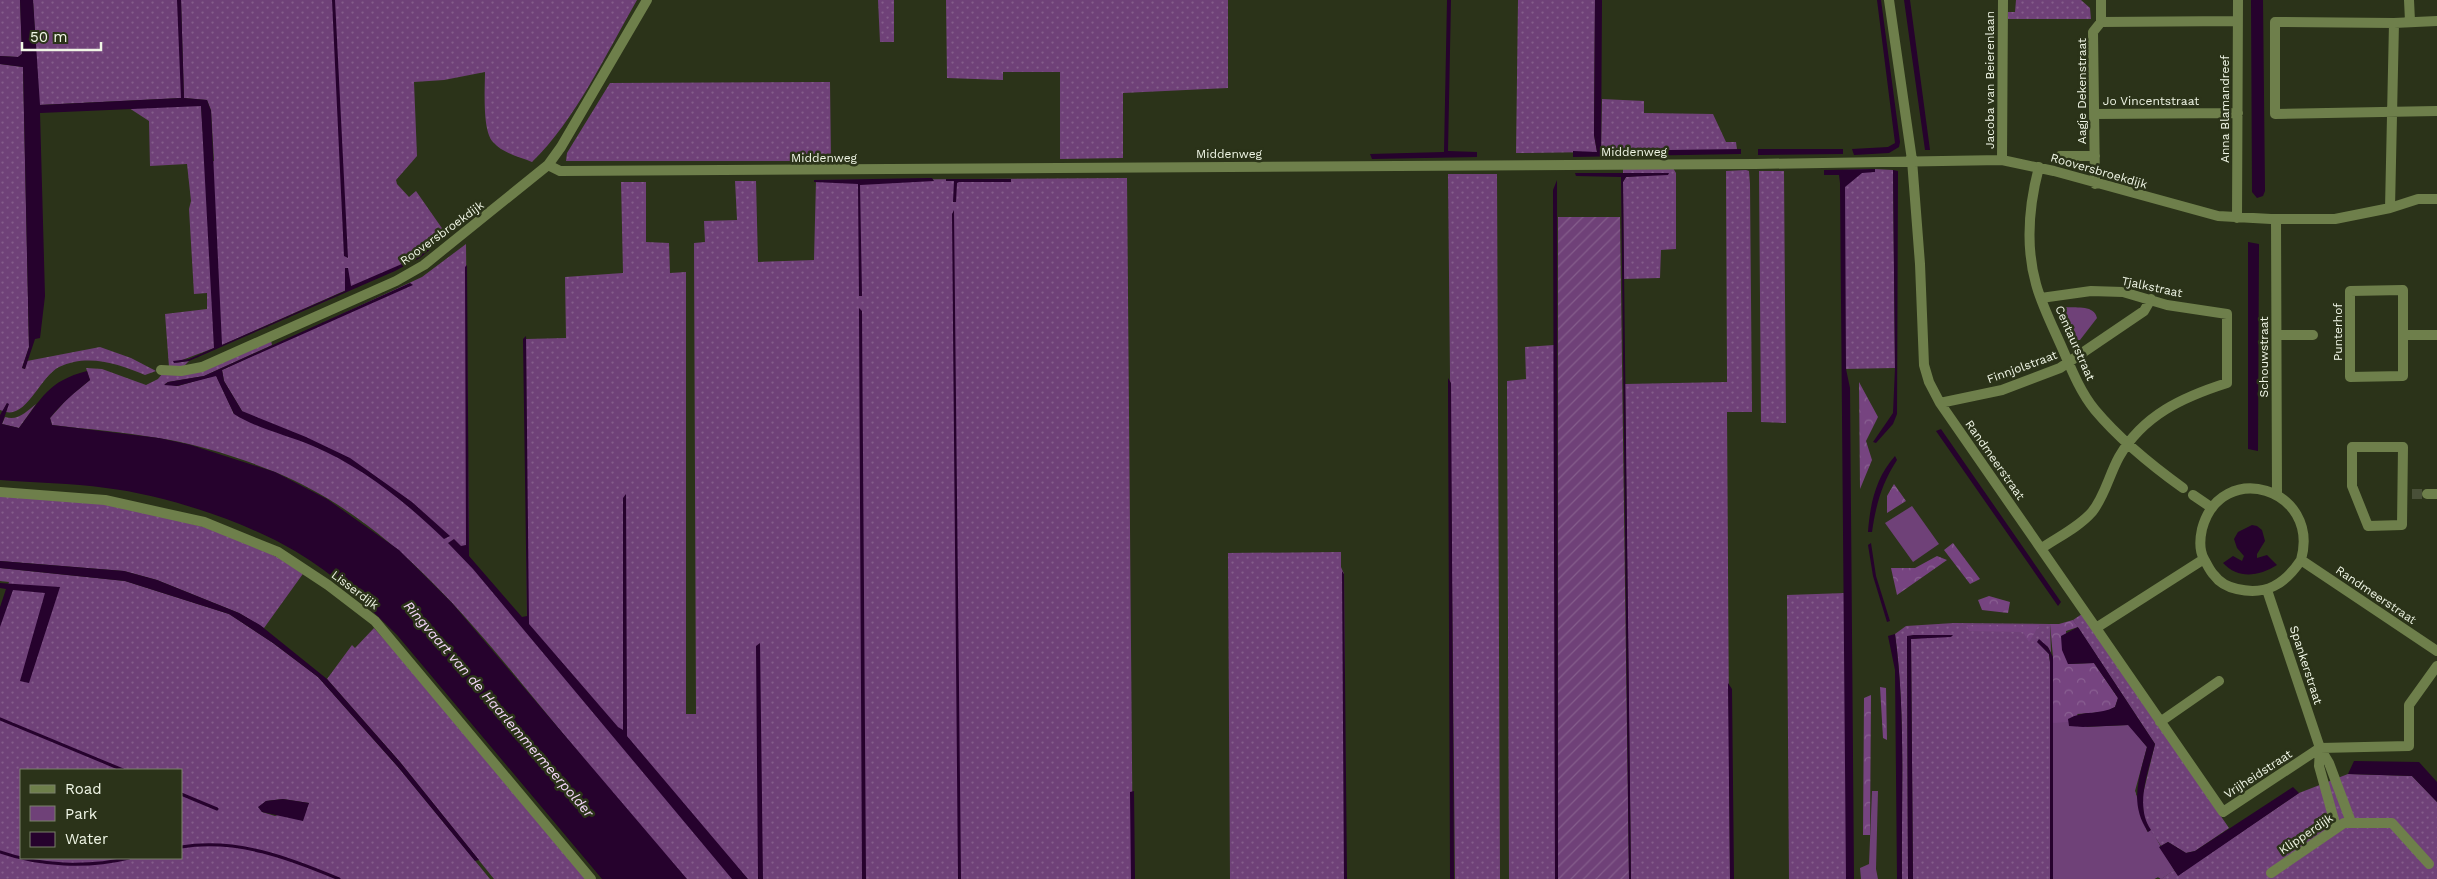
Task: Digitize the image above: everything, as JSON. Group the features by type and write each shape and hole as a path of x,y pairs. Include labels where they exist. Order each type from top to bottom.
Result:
{"street":[{"name":"Rooversbroekdijk","path":"161,370 181,371 202,367 396,281 424,265 548,165 561,148 648,0"},
{"path":"1889,0 1912,160"},
{"name":"Jacoba van Beierenlaan","path":"2002,160 2003,0"},
{"name":"Aagje Dekenstraat","path":"2095,184 2093,32 2101,22 2101,0"},
{"name":"Anna Blamandreef","path":"2237,218 2238,0"},
{"path":"2410,0 2410,21"},
{"path":"2101,22 2238,21"},
{"path":"2437,21 2394,23 2275,22 2275,114 2437,111"},
{"path":"2390,208 2394,23"},
{"name":"Jo Vincentstraat","path":"2094,114 2238,113"},
{"path":"2060,156 2095,156"},
{"name":"Rooversbroekdijk","path":"1912,160 2002,160 2039,167 2198,212 2237,218 2335,218 2390,208 2418,200 2437,199"},
{"name":"Middenweg","path":"548,165 560,171 832,171 1746,164 1912,160"},
{"name":"Randmeerstraat","path":"1912,160 1920,264 1924,365 1929,382 1940,403 2096,628"},
{"name":"Centaurstraat","path":"2039,167 2029,215 2033,272 2041,298 2069,363 2094,409 2127,444 2183,488"},
{"name":"Schouwstraat","path":"2276,219 2277,495"},
{"name":"Punterhof","path":"2350,290 2403,290 2403,335 2403,376 2350,377 2350,290"},
{"name":"Tjalkstraat","path":"2041,298 2098,291 2123,292 2168,305 2227,314 2227,383 2191,394 2167,407 2153,417 2127,444"},
{"name":"Finnjolstraat","path":"1940,403 2002,390 2069,363 2144,311 2151,300"},
{"path":"2277,335 2313,335"},
{"path":"2403,335 2437,335"},
{"path":"2042,548 2090,514 2098,504 2112,471 2127,444"},
{"path":"2352,447 2403,447 2407,494 2402,525 2368,526 2352,486 2352,447"},
{"path":"2247,488 2266,490 2277,495 2295,511 2304,531 2304,549 2291,575 2277,586 2267,590 2250,592 2228,587 2214,576 2204,558 2200,537 2206,516 2212,508 2217,501 2232,492 2247,488"},
{"name":"Lisserdijk","path":"0,492 105,500 204,522 278,552 375,622 591,879"},
{"path":"2193,495 2212,508"},
{"path":"2096,628 2204,558"},
{"name":"Randmeerstraat","path":"2300,560 2437,652"},
{"name":"Spankerstraat","path":"2267,590 2320,748 2329,763 2350,822"},
{"name":"Vrijheidstraat","path":"2096,628 2223,812 2320,748"},
{"path":"2320,748 2408,746 2408,705 2437,666"},
{"path":"2160,722 2219,682"},
{"name":"Spankerstraat","path":"2320,748 2319,766 2336,827"},
{"name":"Klipperdijk","path":"2272,872 2336,827 2350,822 2392,823 2429,864"}],"green space":[{"path":"0,0 20,0 22,54 18,57 0,56"},
{"path":"33,0 178,0 182,98 39,105"},
{"path":"181,0 637,0 576,106 548,145 532,162 501,149 489,136 485,109 485,72 444,80 414,82 417,156 396,180 397,184 409,197 416,191 446,234 418,257 396,268 222,345 174,363 189,361 182,368 169,367 165,314 207,309 207,293 194,294 189,209 191,201 187,164 150,166 149,121 129,108 201,105 205,162 214,161 211,110 207,100 184,98"},
{"path":"878,0 894,0 894,42 880,42"},
{"path":"946,0 1228,0 1228,88 1123,93 1123,158 1060,159 1060,72 1003,72 1003,80 947,78"},
{"path":"1518,0 1595,0 1594,135 1597,152 1516,153"},
{"path":"2016,0 2081,0 2090,8 2091,19 2008,19 2008,12 2015,12"},
{"path":"0,64 23,67 29,347 22,368 25,369 27,361 100,347 131,358 156,371 145,375 125,367 92,360 70,363 52,372 27,403 14,412 6,412 7,403 3,411 0,410"},
{"path":"830,82 831,161 566,161 567,153 610,83"},
{"path":"1602,99 1644,101 1644,113 1713,114 1726,142 1736,142 1737,150 1601,152"},
{"path":"1623,168 1673,168 1676,173 1676,249 1661,250 1660,278 1624,279 1623,182 1626,177 1669,173 1623,173"},
{"path":"1842,170 1893,170 1895,368 1844,369"},
{"path":"1726,171 1749,171 1750,184 1752,412 1727,412 1730,879 1631,879 1625,384 1727,382"},
{"path":"1759,171 1784,171 1786,423 1761,422"},
{"path":"1448,174 1497,174 1500,879 1455,879"},
{"path":"1127,178 1133,879 685,879 457,608 425,575 355,517 317,492 275,472 232,456 202,447 158,438 52,425 50,418 68,398 90,380 86,368 102,369 146,385 158,379 162,374 186,374 271,341 272,345 204,376 165,384 178,386 216,375 234,414 242,411 224,381 222,370 422,277 466,244 469,559 527,628 526,339 566,338 565,277 623,273 621,182 646,182 646,242 669,243 670,273 686,272 686,714 696,714 694,243 705,242 704,221 737,220 735,181 756,181 758,262 814,260 816,180"},
{"path":"1558,217 1620,217 1629,879 1558,879"},
{"path":"2066,307 2089,309 2093,311 2097,318 2080,340 2072,340 2061,316 2062,311"},
{"path":"1554,345 1556,879 1509,879 1507,381 1526,379 1525,347"},
{"path":"1859,382 1878,417 1866,441 1872,460 1860,489"},
{"path":"36,404 19,428 2,424 5,417 18,417"},
{"path":"1894,484 1906,501 1887,513 1887,496"},
{"path":"0,495 104,502 228,533 305,571 264,628 239,613 157,580 124,571 0,561"},
{"path":"1912,506 1939,544 1913,562 1885,523"},
{"path":"1953,543 1980,579 1970,584 1944,550"},
{"path":"1341,552 1341,567 1344,574 1346,879 1230,879 1228,553"},
{"path":"1937,556 1947,560 1897,595 1891,568 1915,568"},
{"path":"0,568 125,581 229,614 273,643 318,677 398,767 490,879 0,879 0,610 9,582 0,581","holes":["283,799 309,803 275,816 262,812 259,807 266,801"]},
{"path":"1846,593 1846,879 1789,879 1787,595"},
{"path":"1989,596 2010,602 2008,613 1982,610 1978,600"},
{"path":"2082,614 2229,828 2195,851 2186,853 2168,842 2161,846 2144,821 2143,794 2155,744 2073,620"},
{"path":"2073,620 2078,627 2066,631 2068,664 2094,663 2118,698 2115,707 2105,712 2077,714 2135,791 2147,832 2151,830 2174,870 2161,879 2158,877 2154,879 2053,879 2053,657 2050,624 2059,624"},
{"path":"1954,623 2050,624 2051,653 2048,647 2038,642 2049,654 2050,662 2050,879 1913,879 1911,639 1953,635 1914,635 1907,637 1908,879 1902,879 1902,725 1895,634 1906,626"},
{"path":"1967,625 2039,625 2029,642 2023,632 1969,631"},
{"path":"374,628 588,879 494,879 400,762 327,679 352,645 355,648"},
{"path":"1880,687 1886,688 1887,740 1883,738"},
{"path":"1871,695 1870,835 1863,835 1864,698"},
{"path":"2068,722 2069,726 2083,727 2129,725 2147,747 2135,791 2147,832 2151,830 2174,870 2161,879 2158,877 2154,879 2053,879 2053,723"},
{"path":"2348,774 2412,776 2437,802 2437,879 2161,879 2174,870 2178,875 2299,793"},
{"path":"1872,791 1878,791 1876,869 1878,879 1861,879 1860,868 1869,864"}],"water":[{"path":"20,0 33,0 40,105 181,98 177,0 181,0 184,98 207,100 211,111 222,345 345,291 345,268 348,268 351,286 418,257 447,235 420,258 395,271 189,361 174,363 173,361 189,359 214,348 201,106 40,113 45,296 40,338 35,339 25,369 22,368 29,347 23,67 0,64 0,56 18,57 22,54"},
{"path":"332,0 335,0 348,258 344,256"},
{"path":"1447,0 1451,0 1448,151 1477,152 1477,157 1372,159 1370,154 1444,152"},
{"path":"1595,0 1602,0 1601,151 1741,149 1741,154 1573,157 1573,151 1597,152 1594,135"},
{"path":"1877,0 1881,0 1900,142 1899,147 1889,153 1854,155 1852,149 1888,147 1895,143"},
{"path":"1904,0 1910,0 1930,150 1925,150"},
{"path":"2251,0 2263,0 2265,191 2263,196 2257,198 2252,192"},
{"path":"1758,149 1843,149 1843,154 1758,155"},
{"path":"1875,169 1875,172 1862,173 1845,187 1846,369 1850,388 1854,879 1846,879 1840,183 1839,175 1824,175 1824,170"},
{"path":"1893,170 1898,171 1897,414 1893,424 1876,443 1873,442 1893,413 1895,368"},
{"path":"1575,173 1669,173 1668,175 1626,177 1623,182 1631,879 1629,879 1621,177 1576,176"},
{"path":"932,178 934,181 860,185 862,296 859,296 858,184 814,182 814,180"},
{"path":"946,179 1011,179 1011,182 959,182 957,183 956,202 953,202 954,181 946,181"},
{"path":"1557,180 1558,879 1555,879 1553,190"},
{"path":"954,210 961,879 958,879 952,214"},
{"path":"2248,242 2259,244 2258,451 2248,449"},
{"path":"467,265 469,556 522,617 527,616 523,339 526,336 529,624 618,727 623,730 623,498 626,494 627,736 748,879 732,879 473,569 448,543 454,539 461,546 466,545 465,267"},
{"path":"410,283 413,285 222,370 224,381 242,411 306,437 350,458 412,502 450,536 444,539 399,499 349,464 313,446 263,428 234,414 216,376 177,386 164,385 168,382 204,376"},
{"path":"859,308 862,311 866,879 862,879"},
{"name":"Ringvaart van de Haarlemmermeerpolder","path":"87,371 90,380 50,418 52,425 159,438 191,445 275,472 327,499 399,550 452,603 687,879 602,879 397,635 349,590 323,569 295,551 252,529 228,520 178,503 129,491 93,486 0,480 0,415 7,403 9,404 2,424 19,428 40,399 54,386 74,375"},
{"path":"1448,378 1451,383 1454,879 1450,879"},
{"path":"1941,429 2061,602 2058,606 1936,431"},
{"path":"1895,456 1897,460 1880,494 1872,532 1868,532 1870,511 1875,491 1888,464"},
{"path":"2252,525 2262,530 2265,541 2257,554 2257,558 2267,555 2277,565 2256,574 2242,574 2223,563 2233,556 2242,561 2244,556 2237,548 2234,539 2238,532"},
{"path":"1871,543 1876,576 1890,621 1887,622 1873,576 1868,545"},
{"path":"0,561 124,571 157,580 239,613 260,625 327,679 400,762 479,860 475,861 398,767 318,677 273,643 229,614 125,581 0,568"},
{"path":"1342,571 1344,574 1347,879 1344,879"},
{"path":"0,583 60,587 29,683 20,681 45,593 13,590 0,627 0,607 6,589 0,588"},
{"path":"2078,627 2155,744 2143,799 2146,820 2151,830 2148,832 2142,821 2137,801 2137,790 2147,747 2128,725 2069,726 2068,719 2080,714 2103,711 2115,707 2118,698 2094,663 2068,664 2062,650 2061,636"},
{"path":"1895,634 1902,725 1902,879 1897,879 1895,670 1888,636"},
{"path":"1953,635 1951,637 1911,639 1913,879 1908,879 1907,636"},
{"path":"2039,639 2048,647 2053,657 2053,879 2050,879 2050,662 2049,654 2037,642"},
{"path":"760,643 763,879 758,879 756,646"},
{"path":"1728,683 1732,689 1734,879 1730,879"},
{"path":"2354,761 2419,762 2437,782 2437,802 2412,776 2348,774"},
{"path":"2293,787 2299,793 2178,876 2159,847 2168,842 2186,853 2195,851"},
{"path":"1134,791 1135,879 1131,879 1130,792"},
{"path":"283,799 309,803 303,821 262,812 258,807 266,801"}],"waterway":[{"path":"0,719 121,769"},
{"path":"182,794 217,809"},
{"path":"182,847 222,845 262,852 282,857 339,879"},
{"path":"0,852 20,858"},
{"path":"26,859 64,864 97,863 124,859"}],"tunnel":[{"path":"2412,494 2427,494"}]}
